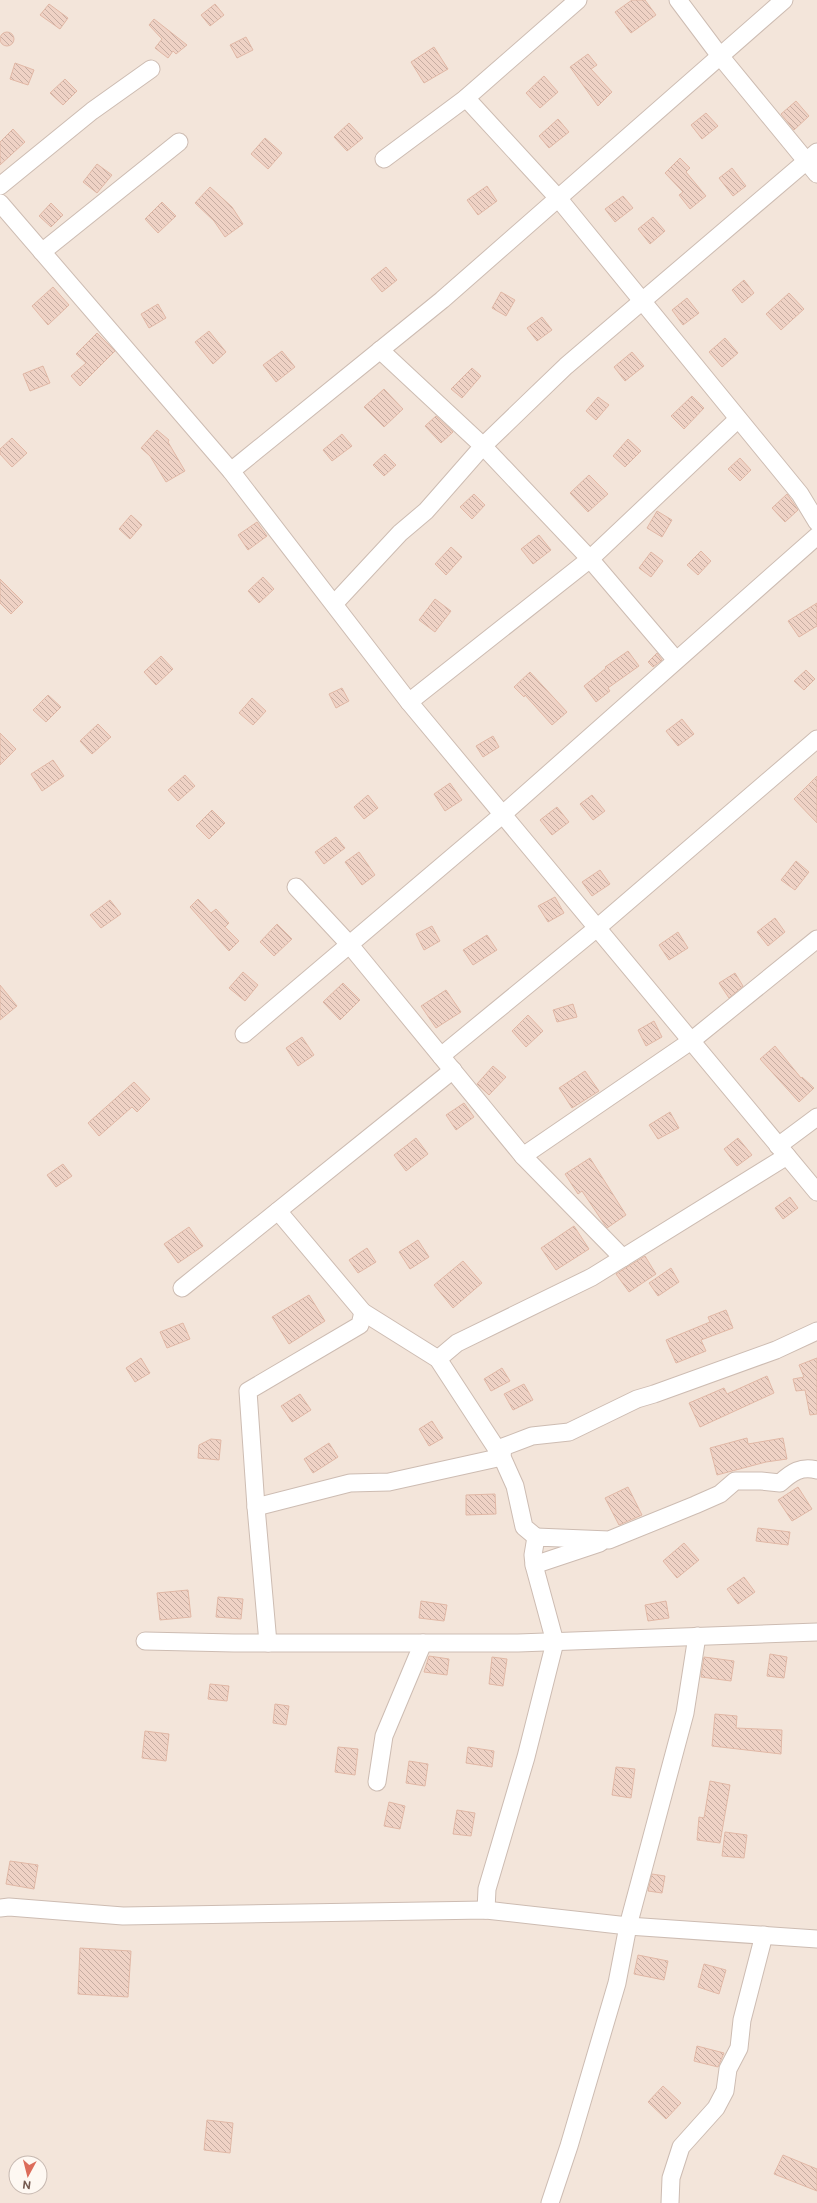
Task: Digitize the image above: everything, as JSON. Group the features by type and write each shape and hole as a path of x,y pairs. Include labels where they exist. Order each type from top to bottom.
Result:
{"street":[{"path":"384,159 466,98 578,0"},
{"path":"678,0 720,56 812,156 817,174"},
{"path":"231,471 442,300 784,0"},
{"path":"0,186 92,111 151,69"},
{"path":"466,98 558,198 800,494 817,522"},
{"path":"42,252 179,142"},
{"path":"334,604 400,533 426,511 483,446 566,366 643,302 812,156"},
{"path":"0,204 231,471 409,702 817,1192"},
{"path":"380,350 483,446 590,559 676,660"},
{"path":"409,702 590,559 738,419"},
{"path":"244,1034 502,815 817,536"},
{"path":"441,1056 597,928 817,739"},
{"path":"296,887 349,944 523,1156 623,1258"},
{"path":"523,1156 690,1041 817,939"},
{"path":"182,1288 453,1070"},
{"path":"438,1359 457,1343 592,1277 623,1258 782,1151 817,1117"},
{"path":"278,1211 363,1312 438,1359 502,1457 515,1486 524,1527 536,1537 609,1540"},
{"path":"268,1643 256,1507 248,1391 360,1325 363,1312"},
{"path":"502,1457 503,1446 532,1436 569,1432 637,1398 654,1394 776,1350 817,1331"},
{"path":"256,1507 350,1483 388,1482 502,1457"},
{"path":"534,1565 609,1540 695,1505 720,1494 735,1481 761,1480 780,1483 790,1474 806,1467 817,1470"},
{"path":"486,1910 487,1889 526,1757 555,1642 532,1555 536,1537"},
{"path":"145,1641 423,1644 555,1642 817,1632"},
{"path":"550,2203 569,2146 617,1983 628,1926 685,1713 697,1636"},
{"path":"377,1782 384,1736 423,1644"},
{"path":"0,1908 8,1907 124,1916 486,1910 628,1926 817,1939"},
{"path":"670,2203 671,2178 681,2147 716,2108 725,2091 728,2069 739,2048 742,2020 764,1935"}],"shaded area":[{"path":"0,0 817,0 817,2203 0,2203"}],"building":[{"path":"632,0 645,0 656,15 631,33 615,12"},
{"path":"49,4 68,18 60,29 40,15"},
{"path":"215,4 224,15 210,26 201,15"},
{"path":"154,19 187,45 176,54 173,51 168,58 155,48 162,39 149,25"},
{"path":"7,32 12,34 14,39 12,44 7,46 2,44 0,39 2,34"},
{"path":"246,37 253,50 237,58 230,45"},
{"path":"434,47 448,69 424,83 411,62"},
{"path":"588,54 597,65 591,69 612,92 598,106 570,67"},
{"path":"15,63 34,70 28,85 10,79"},
{"path":"544,76 558,92 540,108 526,93"},
{"path":"65,79 77,91 63,105 50,93"},
{"path":"796,101 809,116 794,130 781,114"},
{"path":"706,113 718,126 702,139 691,125"},
{"path":"558,119 569,132 549,148 539,136"},
{"path":"349,123 363,138 347,151 334,137"},
{"path":"13,129 25,142 0,165 0,142"},
{"path":"265,138 282,153 268,169 251,154"},
{"path":"680,158 690,168 686,172 706,196 690,209 679,195 683,192 665,173"},
{"path":"97,164 112,175 97,193 83,182"},
{"path":"732,168 746,186 733,196 719,178"},
{"path":"487,186 497,201 478,215 467,200"},
{"path":"210,187 232,207 243,224 225,237 214,221 195,203"},
{"path":"623,196 633,208 615,222 605,209"},
{"path":"162,202 176,216 158,233 145,219"},
{"path":"51,203 63,215 51,227 39,216"},
{"path":"653,217 665,231 650,244 638,229"},
{"path":"386,267 397,280 382,292 371,279"},
{"path":"744,280 754,293 742,303 732,290"},
{"path":"53,287 69,305 48,325 32,306"},
{"path":"501,292 515,300 506,316 492,308"},
{"path":"789,293 804,309 781,330 766,314"},
{"path":"687,298 699,313 683,325 672,310"},
{"path":"158,304 166,318 149,328 141,314"},
{"path":"542,317 552,330 537,341 527,328"},
{"path":"209,331 226,352 213,364 195,342"},
{"path":"97,333 115,351 80,386 71,376 86,363 76,354"},
{"path":"725,338 738,353 722,367 709,352"},
{"path":"282,351 295,367 276,382 263,365"},
{"path":"632,352 644,366 625,381 614,367"},
{"path":"43,366 50,383 30,391 23,374"},
{"path":"472,368 481,376 462,398 451,389"},
{"path":"384,389 403,409 384,427 364,407"},
{"path":"692,396 704,408 684,429 671,416"},
{"path":"598,397 609,405 596,420 586,411"},
{"path":"436,416 453,432 441,443 425,426"},
{"path":"157,430 169,440 168,442 185,471 166,482 150,456 141,448"},
{"path":"342,434 352,446 332,461 323,450"},
{"path":"12,438 27,453 12,467 0,454 0,449"},
{"path":"628,439 641,451 625,467 613,456"},
{"path":"385,454 396,465 384,476 373,465"},
{"path":"740,458 751,470 740,481 728,469"},
{"path":"589,475 608,494 588,512 570,493"},
{"path":"474,494 485,505 472,519 460,507"},
{"path":"787,494 798,510 785,522 772,508"},
{"path":"657,511 672,520 662,537 647,528"},
{"path":"131,515 142,525 130,539 119,529"},
{"path":"257,522 267,536 248,550 238,535"},
{"path":"539,535 551,550 533,564 521,549"},
{"path":"451,547 462,557 446,575 435,564"},
{"path":"701,551 711,561 698,575 687,565"},
{"path":"651,552 663,561 651,577 639,568"},
{"path":"263,577 274,589 259,603 248,591"},
{"path":"0,579 23,602 11,614 0,603"},
{"path":"435,599 451,611 435,632 419,620"},
{"path":"817,603 817,626 799,637 788,621"},
{"path":"628,651 639,666 608,688 610,691 596,702 584,686 606,668 605,667"},
{"path":"657,653 662,660 653,667 648,662"},
{"path":"161,656 173,669 156,685 144,672"},
{"path":"806,670 815,679 804,690 794,681"},
{"path":"530,672 567,712 552,725 525,695 524,697 514,687"},
{"path":"342,688 349,701 336,708 329,694"},
{"path":"48,695 61,707 46,722 33,710"},
{"path":"252,698 266,711 253,725 239,713"},
{"path":"682,719 694,734 678,746 666,731"},
{"path":"98,724 111,737 92,754 80,741"},
{"path":"0,733 16,749 0,765"},
{"path":"493,736 499,747 483,757 476,746"},
{"path":"53,760 64,776 42,791 31,774"},
{"path":"185,775 195,786 178,801 168,790"},
{"path":"817,776 817,823 794,799"},
{"path":"450,783 462,800 445,811 434,794"},
{"path":"368,795 378,808 364,819 354,807"},
{"path":"592,795 605,811 593,820 580,804"},
{"path":"557,807 569,822 552,835 540,820"},
{"path":"212,810 225,823 209,839 196,826"},
{"path":"336,837 345,848 324,864 315,852"},
{"path":"359,852 375,875 362,885 345,862"},
{"path":"796,861 809,872 795,890 781,880"},
{"path":"600,870 610,884 592,896 582,882"},
{"path":"555,897 564,913 548,922 538,906"},
{"path":"198,899 211,913 216,909 229,923 225,927 239,941 229,951 190,907"},
{"path":"110,900 121,914 101,928 90,915"},
{"path":"775,918 785,932 768,946 757,932"},
{"path":"277,924 292,939 274,956 260,942"},
{"path":"432,926 440,941 424,950 416,934"},
{"path":"678,932 688,948 669,960 659,945"},
{"path":"487,935 497,950 473,965 463,950"},
{"path":"243,972 258,985 245,1001 229,988"},
{"path":"735,973 743,986 729,998 719,983"},
{"path":"343,983 360,1000 340,1020 323,1002"},
{"path":"0,985 17,1006 0,1020"},
{"path":"446,990 461,1012 436,1028 421,1006"},
{"path":"573,1004 577,1017 557,1022 553,1010"},
{"path":"528,1015 543,1031 526,1047 512,1031"},
{"path":"654,1021 662,1037 646,1046 638,1030"},
{"path":"302,1037 314,1055 298,1066 286,1048"},
{"path":"775,1046 801,1078 802,1077 814,1088 799,1102 760,1059"},
{"path":"493,1066 506,1077 489,1095 477,1084"},
{"path":"585,1071 599,1091 572,1108 559,1088"},
{"path":"134,1082 150,1099 137,1112 132,1107 99,1136 88,1123"},
{"path":"464,1103 474,1117 456,1130 446,1115"},
{"path":"670,1112 679,1128 658,1139 649,1125"},
{"path":"416,1138 428,1154 406,1171 394,1155"},
{"path":"738,1138 752,1155 737,1166 724,1149"},
{"path":"590,1158 626,1215 607,1228 582,1191 578,1194 565,1174"},
{"path":"63,1164 72,1176 56,1187 47,1175"},
{"path":"790,1197 798,1208 783,1219 775,1208"},
{"path":"574,1226 589,1249 556,1270 541,1248"},
{"path":"189,1227 203,1246 178,1263 164,1244"},
{"path":"418,1240 429,1257 410,1269 399,1252"},
{"path":"367,1248 376,1262 358,1273 349,1260"},
{"path":"645,1256 656,1274 629,1292 616,1274"},
{"path":"463,1261 482,1283 453,1308 434,1285"},
{"path":"671,1268 679,1282 658,1296 649,1283"},
{"path":"309,1295 325,1321 289,1344 272,1317"},
{"path":"726,1310 733,1328 701,1340 706,1351 676,1363 666,1340 710,1322 708,1317"},
{"path":"183,1323 190,1339 167,1348 160,1332"},
{"path":"141,1358 150,1373 135,1382 126,1368"},
{"path":"817,1358 817,1414 810,1415 805,1390 796,1391 793,1379 804,1377 799,1365"},
{"path":"502,1368 510,1381 491,1391 484,1379"},
{"path":"767,1376 774,1393 700,1427 689,1403 724,1388 727,1394"},
{"path":"524,1384 533,1400 513,1410 504,1394"},
{"path":"300,1394 311,1410 292,1422 281,1406"},
{"path":"432,1421 443,1438 429,1446 419,1429"},
{"path":"747,1438 748,1444 783,1438 787,1459 766,1462 717,1475 710,1448"},
{"path":"211,1439 221,1440 219,1460 198,1458 199,1445"},
{"path":"329,1443 338,1457 313,1473 304,1459"},
{"path":"628,1487 642,1515 619,1525 605,1498"},
{"path":"798,1487 812,1509 792,1521 778,1500"},
{"path":"495,1494 496,1514 466,1515 466,1495"},
{"path":"758,1528 790,1532 788,1545 756,1541"},
{"path":"684,1543 699,1560 677,1578 663,1561"},
{"path":"744,1577 755,1592 738,1604 727,1589"},
{"path":"188,1590 191,1617 160,1620 157,1593"},
{"path":"218,1597 243,1599 241,1619 216,1617"},
{"path":"421,1601 447,1605 444,1621 419,1618"},
{"path":"666,1601 669,1618 648,1621 645,1605"},
{"path":"770,1654 787,1657 784,1678 767,1676"},
{"path":"429,1656 449,1659 447,1675 424,1672"},
{"path":"492,1657 507,1659 503,1686 489,1684"},
{"path":"704,1657 734,1661 731,1681 701,1677"},
{"path":"210,1684 229,1686 227,1701 208,1699"},
{"path":"275,1704 289,1706 286,1725 273,1723"},
{"path":"715,1714 737,1716 736,1728 782,1730 781,1754 712,1746"},
{"path":"145,1731 169,1734 166,1761 142,1758"},
{"path":"338,1747 358,1749 355,1775 335,1772"},
{"path":"468,1747 494,1751 492,1767 466,1763"},
{"path":"409,1761 428,1764 425,1786 406,1783"},
{"path":"616,1767 635,1769 631,1798 612,1795"},
{"path":"710,1781 730,1785 720,1843 697,1840 699,1817 704,1818"},
{"path":"389,1802 405,1806 400,1829 384,1826"},
{"path":"457,1810 475,1813 471,1836 453,1834"},
{"path":"725,1832 747,1835 744,1858 722,1856"},
{"path":"10,1861 38,1865 34,1889 6,1884"},
{"path":"652,1874 665,1876 662,1893 648,1891"},
{"path":"80,1948 131,1951 128,1997 78,1994"},
{"path":"638,1955 668,1961 664,1980 634,1974"},
{"path":"704,1964 726,1970 719,1994 698,1987"},
{"path":"697,2046 724,2053 718,2067 694,2061"},
{"path":"663,2086 681,2103 666,2119 648,2102"},
{"path":"207,2120 233,2123 230,2153 204,2150"},
{"path":"783,2155 817,2169 817,2191 774,2174"}]}
